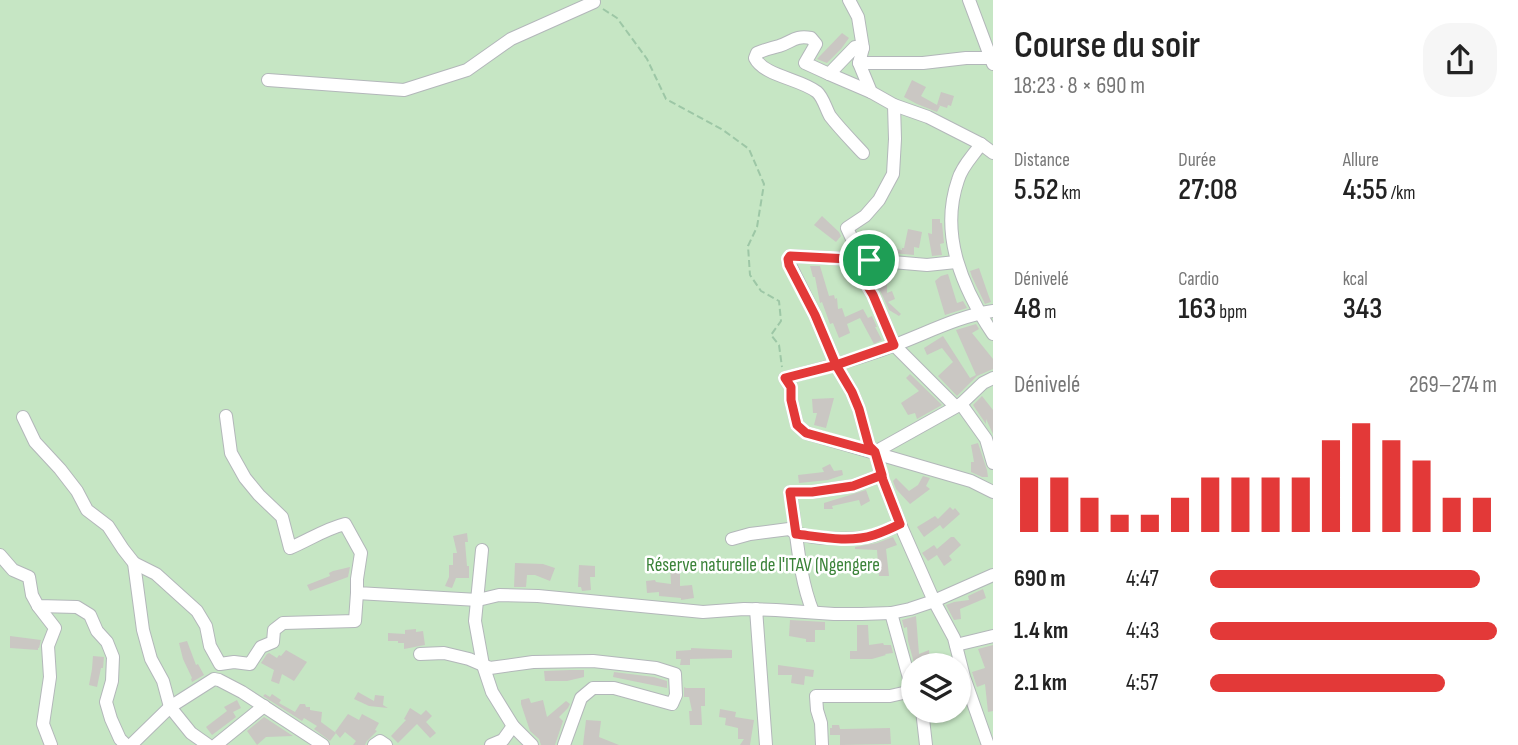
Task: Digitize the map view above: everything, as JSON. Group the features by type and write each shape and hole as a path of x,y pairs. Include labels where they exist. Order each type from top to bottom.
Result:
{"street":[{"path":"849,0 858,18 863,48 859,63 872,92"},
{"path":"859,63 931,62 966,58 992,60 969,0"},
{"path":"268,80 404,90 467,70 511,39 594,2"},
{"path":"863,153 833,119 819,93 759,64 755,58 757,53 793,38 811,37 816,44 805,63 872,92 894,105 929,117 993,153"},
{"path":"829,74 855,47 863,48"},
{"path":"894,105 893,174 865,216 847,228 853,241 866,250 869,260 867,285 894,345 958,405 986,439 992,455"},
{"path":"981,144 964,166 957,181 950,220 956,262 979,313 993,334"},
{"path":"956,262 927,265 790,256 788,259 836,365 852,392 869,446 875,452 900,524 934,601 954,638 964,677 988,745"},
{"path":"992,487 806,433 797,425 791,387 785,378 836,365 958,319 993,311"},
{"path":"875,452 947,412 993,378"},
{"path":"23,417 35,442 60,468 87,509 108,526 134,563 156,574 197,611 206,626 210,646 220,664 250,664 261,647 273,642 274,630 282,623 355,621 361,554 345,524 327,529 290,548 282,517 245,478 231,453 226,416"},
{"path":"813,612 807,598 790,492 853,486 882,475"},
{"path":"732,539 789,529 796,534 841,539 860,538 875,535 900,524"},
{"path":"482,550 475,621 483,665 492,692 513,726 532,745"},
{"path":"0,555 13,570 29,577 32,595 55,628 48,646 50,677 43,724 51,745"},
{"path":"134,563 143,630 170,707 191,733 208,745"},
{"path":"357,593 478,600 499,595 538,596 703,612 756,609 834,614 891,613 934,601 993,576"},
{"path":"38,606 77,607 90,615 113,657 112,681 106,702 120,739 129,745 170,707 214,679 264,706 303,740 323,745"},
{"path":"756,609 766,745"},
{"path":"891,613 902,653"},
{"path":"956,645 993,636"},
{"path":"420,654 444,653 469,659 489,668 533,662 593,661 656,668 674,674 676,695 672,705 614,688 593,688 581,698 564,745"},
{"path":"822,745 816,696 901,695"},
{"path":"216,745 264,706"},
{"path":"923,723 926,745"},
{"path":"491,745 503,740 513,726"},
{"path":"374,745 380,741 386,745"}],"path":[{"path":"594,2 617,18 647,60 666,99 723,130 749,149 764,184 757,227 748,246 750,275 761,291 779,301 781,321 771,335 779,345 785,378"}],"green space":[{"name":"Réserve naturelle de l'ITAV (Ngengere","path":"0,0 993,0 993,745 0,745"}],"building":[{"path":"842,33 849,38 841,49 827,63 817,59"},
{"path":"912,80 926,87 921,96 937,105 941,92 954,96 951,106 948,105 947,108 938,105 940,106 937,112 904,97"},
{"path":"822,216 839,232 841,236 836,242 814,225"},
{"path":"932,219 940,219 942,223 942,255 932,256 928,233 932,234"},
{"path":"908,229 922,232 919,248 914,247 914,255 882,252 883,247 902,250"},
{"path":"810,266 820,266 829,296 834,295 835,299 837,298 838,309 842,308 845,317 863,309 868,318 872,316 882,340 874,344 860,318 847,324 850,333 839,338 833,323 830,324 822,302 820,303"},
{"path":"979,268 991,302 985,304 970,271"},
{"path":"948,274 957,303 963,301 967,308 945,315 935,281"},
{"path":"875,276 887,276 887,293 892,291 895,299 888,302 901,314 899,316 889,310"},
{"path":"976,324 979,329 972,333 993,359 993,369 977,376 957,396 938,376 953,362 942,348 927,355 924,348 943,336 970,378 976,375 956,330"},
{"path":"910,374 942,405 917,419 915,413 908,415 901,403 919,391 906,378"},
{"path":"982,396 993,410 993,434 986,419 986,424 973,405"},
{"path":"834,398 826,428 814,425 817,413 813,413 812,399"},
{"path":"978,443 988,477 971,472 971,462 974,462 971,445"},
{"path":"830,464 834,471 842,470 843,475 828,480 799,483 798,475 824,472 822,468"},
{"path":"923,476 930,478 926,486 930,489 910,504 896,489 893,481 896,478 909,491 918,485"},
{"path":"866,490 870,501 861,506 859,500 832,506 833,509 824,509 824,503"},
{"path":"950,507 960,514 943,529 940,525 924,537 917,527 935,516 938,519"},
{"path":"467,533 468,542 465,542 469,578 456,578 452,588 445,586 449,577 449,565 453,565 453,553 457,553 453,536"},
{"path":"893,537 897,545 886,549 889,576 879,576 877,550 855,547"},
{"path":"951,537 961,545 949,556 952,560 944,566 937,555 928,561 922,553 934,545 937,549"},
{"path":"688,562 688,571 680,571 680,586 692,585 694,598 681,600 659,596 659,592 647,593 646,581 671,584 670,563"},
{"path":"515,563 543,564 555,568 550,581 527,575 526,587 514,587"},
{"path":"579,565 595,566 595,577 590,577 591,590 582,591 581,587 578,587"},
{"path":"350,567 348,577 310,591 307,585 330,576 329,573 333,571"},
{"path":"983,589 986,598 960,609 961,619 954,620 946,605 969,600 968,596"},
{"path":"916,616 919,653 911,653 907,627 904,628 902,620"},
{"path":"790,620 825,622 825,630 815,630 815,642 806,642 806,639 789,636"},
{"path":"857,625 868,625 869,645 891,645 893,653 872,659 850,659 850,651 857,651"},
{"path":"416,629 416,632 423,631 425,645 404,649 404,643 388,641 388,633 405,634 405,630"},
{"path":"10,636 41,640 39,648 10,648"},
{"path":"187,641 196,665 198,664 204,675 192,682 179,643"},
{"path":"993,645 993,711 988,712 985,684 977,687 972,672 985,668 978,649"},
{"path":"691,648 732,650 732,658 690,659 690,665 680,665 681,659 676,659 676,651"},
{"path":"286,650 307,662 294,681 282,674 279,684 271,681 274,670 261,663 267,654 277,658"},
{"path":"93,656 104,657 97,687 89,685"},
{"path":"778,665 814,670 813,677 805,676 804,685 791,683 792,675 778,675"},
{"path":"584,670 584,677 567,681 545,681 544,671"},
{"path":"614,672 654,677 667,681 667,688 613,677"},
{"path":"684,687 705,688 705,706 701,706 702,725 690,725 689,711 692,711 689,697 684,697"},
{"path":"358,692 374,701 375,695 384,696 383,705 388,708 369,706 354,699"},
{"path":"265,694 270,697 272,694 281,700 279,703 295,712 300,704 305,704 310,710 322,712 321,722 336,733 330,741 314,729 317,726 304,718 302,721 263,696"},
{"path":"529,698 531,703 543,700 547,717 566,701 570,704 559,717 563,721 555,745 541,745 539,739 530,731 521,704 521,700"},
{"path":"237,700 241,708 233,712 236,717 212,735 206,727 227,711 224,707"},
{"path":"410,708 421,715 426,710 432,716 426,722 436,733 430,738 417,724 398,743 391,736 406,720 404,719"},
{"path":"720,709 736,712 735,717 754,720 750,745 740,745 744,739 738,739 738,728 725,725 726,718 719,717"},
{"path":"348,714 359,720 362,714 379,723 375,730 377,731 365,745 353,745 356,741 345,732 340,738 335,732"},
{"path":"264,717 293,736 266,737 257,745 247,731"},
{"path":"586,720 601,721 599,737 619,745 583,745"},
{"path":"832,725 839,725 840,729 890,728 891,744 840,745 840,735 830,735"}],"route":[{"path":"869,260 790,256 789,265 815,315 836,365 785,378 791,387 797,425 806,433 875,452 900,524 875,535 860,538 841,539 796,534 790,492 853,486 882,475 875,452 869,446 852,392 836,365 894,345 867,285 869,260"}]}
